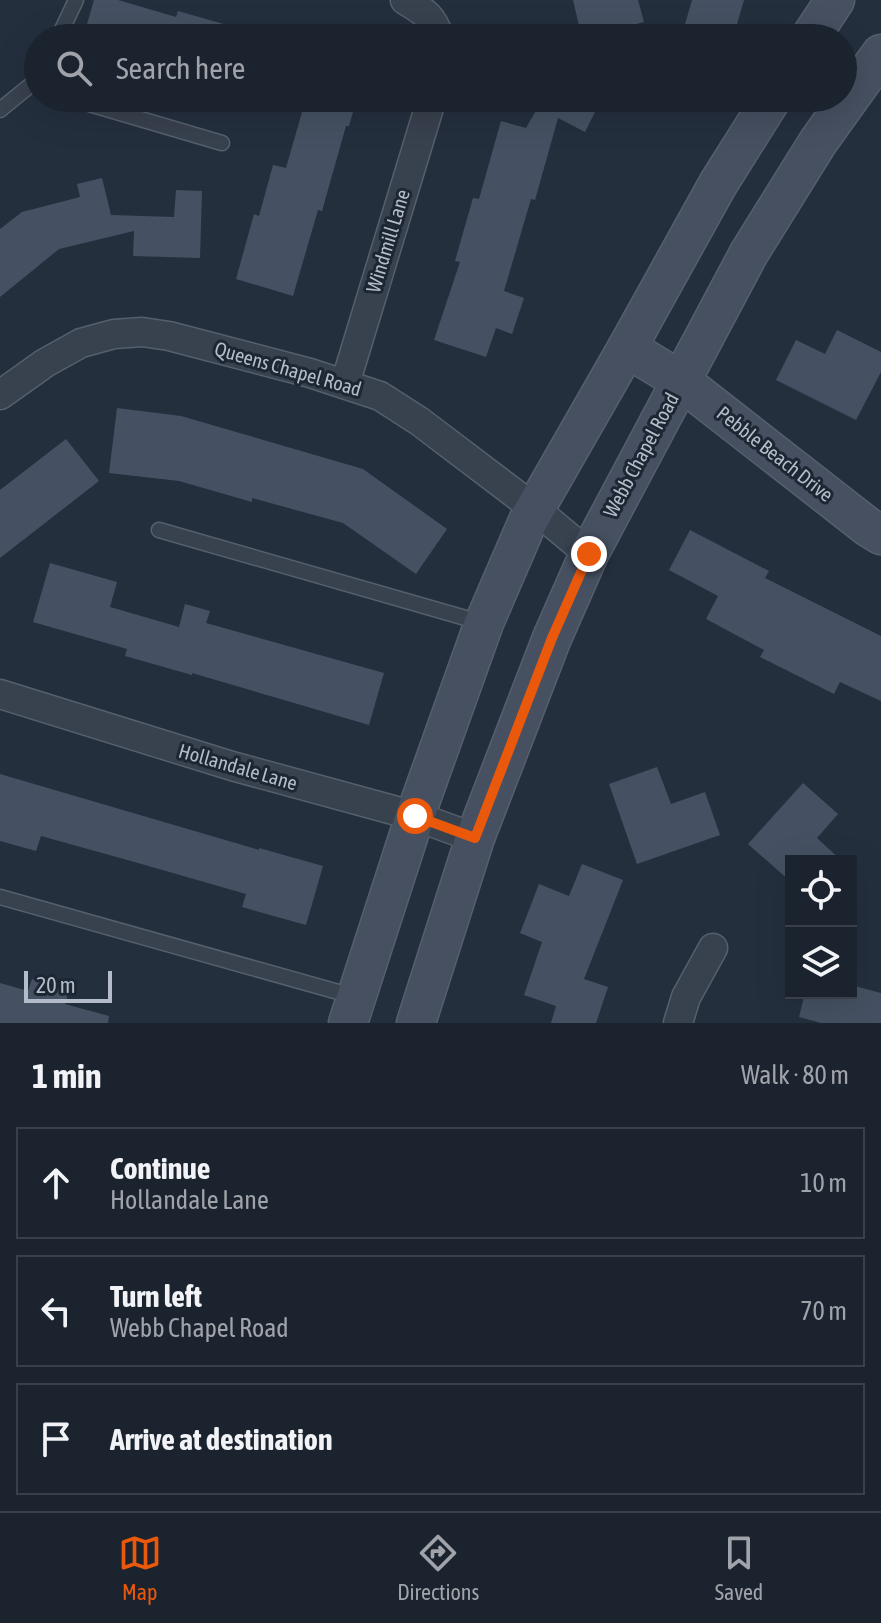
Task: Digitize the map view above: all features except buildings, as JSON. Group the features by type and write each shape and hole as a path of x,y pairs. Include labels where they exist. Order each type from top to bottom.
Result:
{"main road":[{"path":"819,24 835,0"},
{"name":"Webb Chapel Road","path":"857,88 881,54"},
{"path":"352,1010 415,816 484,623 535,509 718,184 763,112"},
{"name":"Webb Chapel Road","path":"416,1023 475,838 552,638 589,554 749,253 839,112"},
{"name":"Pebble Beach Drive","path":"627,348 681,381 881,535"}],"street":[{"path":"405,0 435,24"},
{"name":"Windmill Lane","path":"345,384 428,112"},
{"name":"Queens Chapel Road","path":"0,395 45,363 81,343 114,334 142,332 310,373 380,396 393,404 535,509 589,554"},
{"name":"Hollandale Lane","path":"0,694 232,766 415,816 475,838"},
{"path":"678,1023 686,997 713,948"}],"lane":[{"path":"65,24 76,0"},
{"path":"0,110 24,92"},
{"path":"117,112 222,143"},
{"path":"159,530 484,623"},
{"path":"0,897 352,1010"}],"route":[{"path":"415,816 475,838 552,638 589,554"}]}
